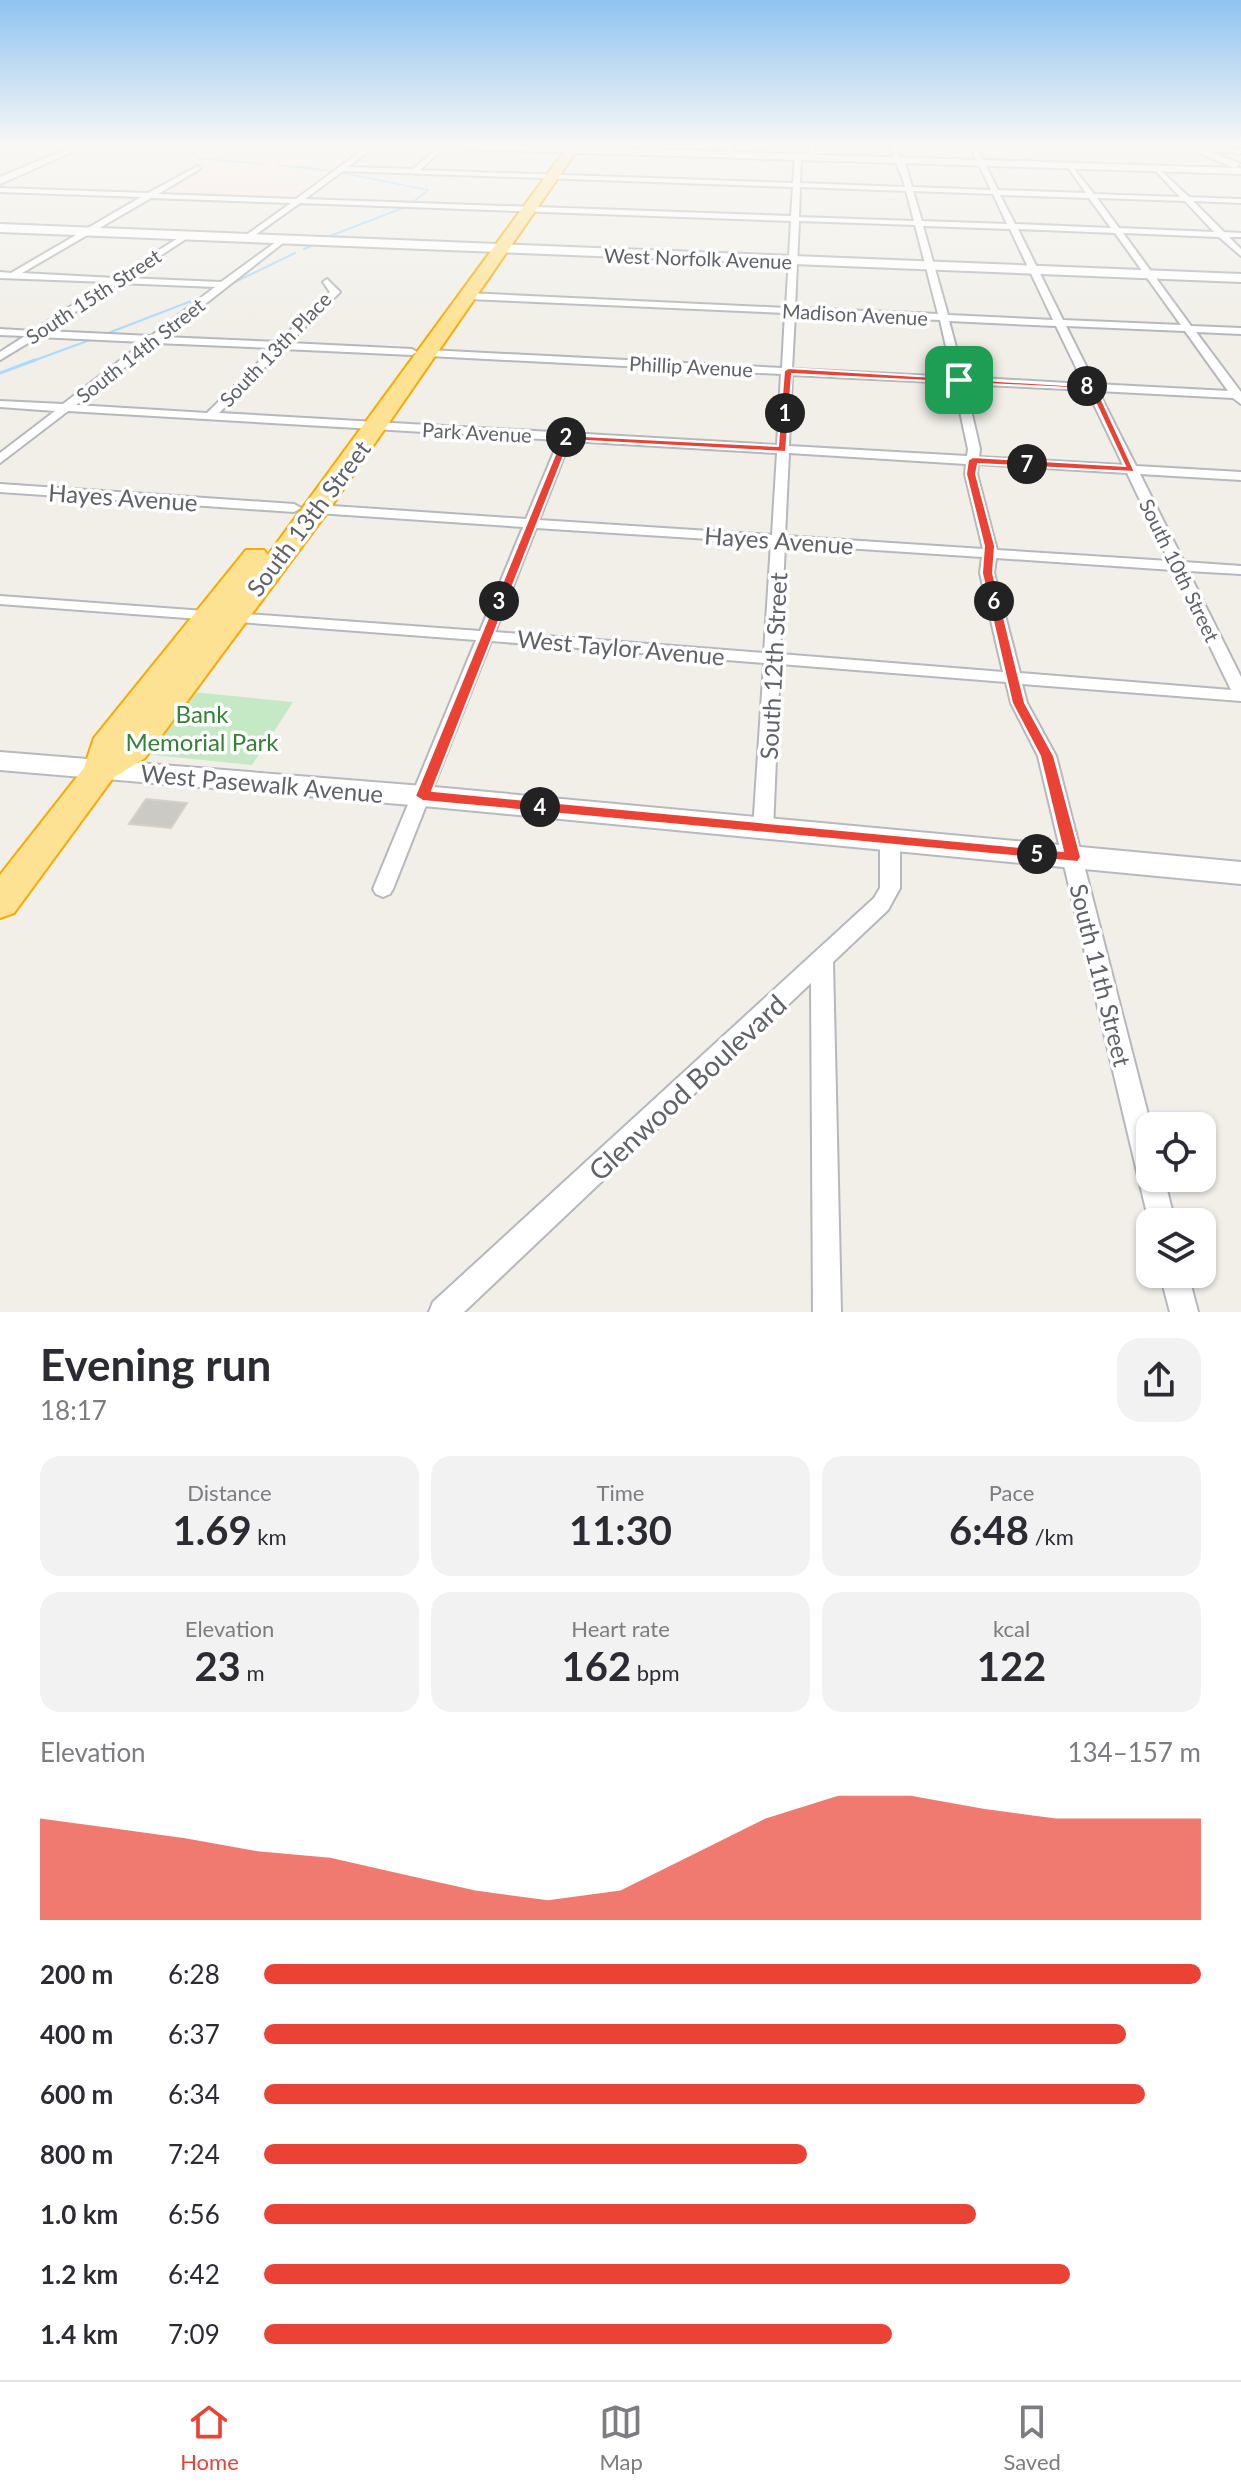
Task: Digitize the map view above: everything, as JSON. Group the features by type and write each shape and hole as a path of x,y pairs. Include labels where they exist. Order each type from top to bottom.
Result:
{"highway":[{"path":"493,248 522,209"},
{"name":"South 13th Street","path":"421,353 468,296 493,248"},
{"name":"South 13th Street","path":"0,903 101,770 133,750 233,618 306,508 421,353 493,248"},
{"name":"South 13th Street","path":"101,770 106,746 207,616 306,508"}],"street":[{"path":"0,283 130,207"},
{"path":"248,238 289,207"},
{"path":"480,207 1241,235"},
{"name":"South 12th Street","path":"763,830 796,207"},
{"name":"South 11th Street","path":"914,207 944,318 974,449 971,474 990,554 987,573 1019,703 1047,756 1136,1118"},
{"name":"South 10th Street","path":"1004,207 1241,695"},
{"path":"1099,207 1239,397"},
{"path":"1194,207 1241,254"},
{"name":"West Norfolk Avenue","path":"0,228 1241,278"},
{"name":"South 15th Street","path":"0,357 186,235"},
{"name":"West Norfolk Avenue","path":"248,238 493,248"},
{"name":"South 14th Street","path":"0,459 280,241"},
{"path":"0,275 223,285"},
{"name":"South 13th Place","path":"210,416 335,292 327,282"},
{"name":"Madison Avenue","path":"468,296 1241,331"},
{"name":"Phillip Avenue","path":"0,332 1239,397"},
{"name":"Park Avenue","path":"0,404 1241,476"},
{"path":"383,889 566,437"},
{"name":"Hayes Avenue","path":"0,488 1241,570"},
{"name":"West Taylor Avenue","path":"0,600 1241,695"},
{"name":"West Pasewalk Avenue","path":"0,761 423,796 1241,873"},
{"name":"Glenwood Boulevard","path":"443,1312 881,904 890,888 890,842"},
{"path":"822,962 827,1312"},
{"path":"1178,1288 1184,1312"}],"green space":[{"name":"Bank Memorial Park","path":"182,691 293,702 252,765 143,754"}],"building":[{"path":"146,799 187,803 171,828 129,824"}],"waterway":[{"path":"330,236 405,207"},
{"path":"304,249 313,245"},
{"path":"231,284 295,253"},
{"path":"103,335 194,300"},
{"path":"30,362 90,340"},
{"path":"0,373 35,360"}],"route":[{"path":"788,371 959,380 1092,387 1131,470 973,460 971,474 990,546 987,573 1019,703 1047,756 1073,857 423,796 566,437 782,450 788,371"}]}
